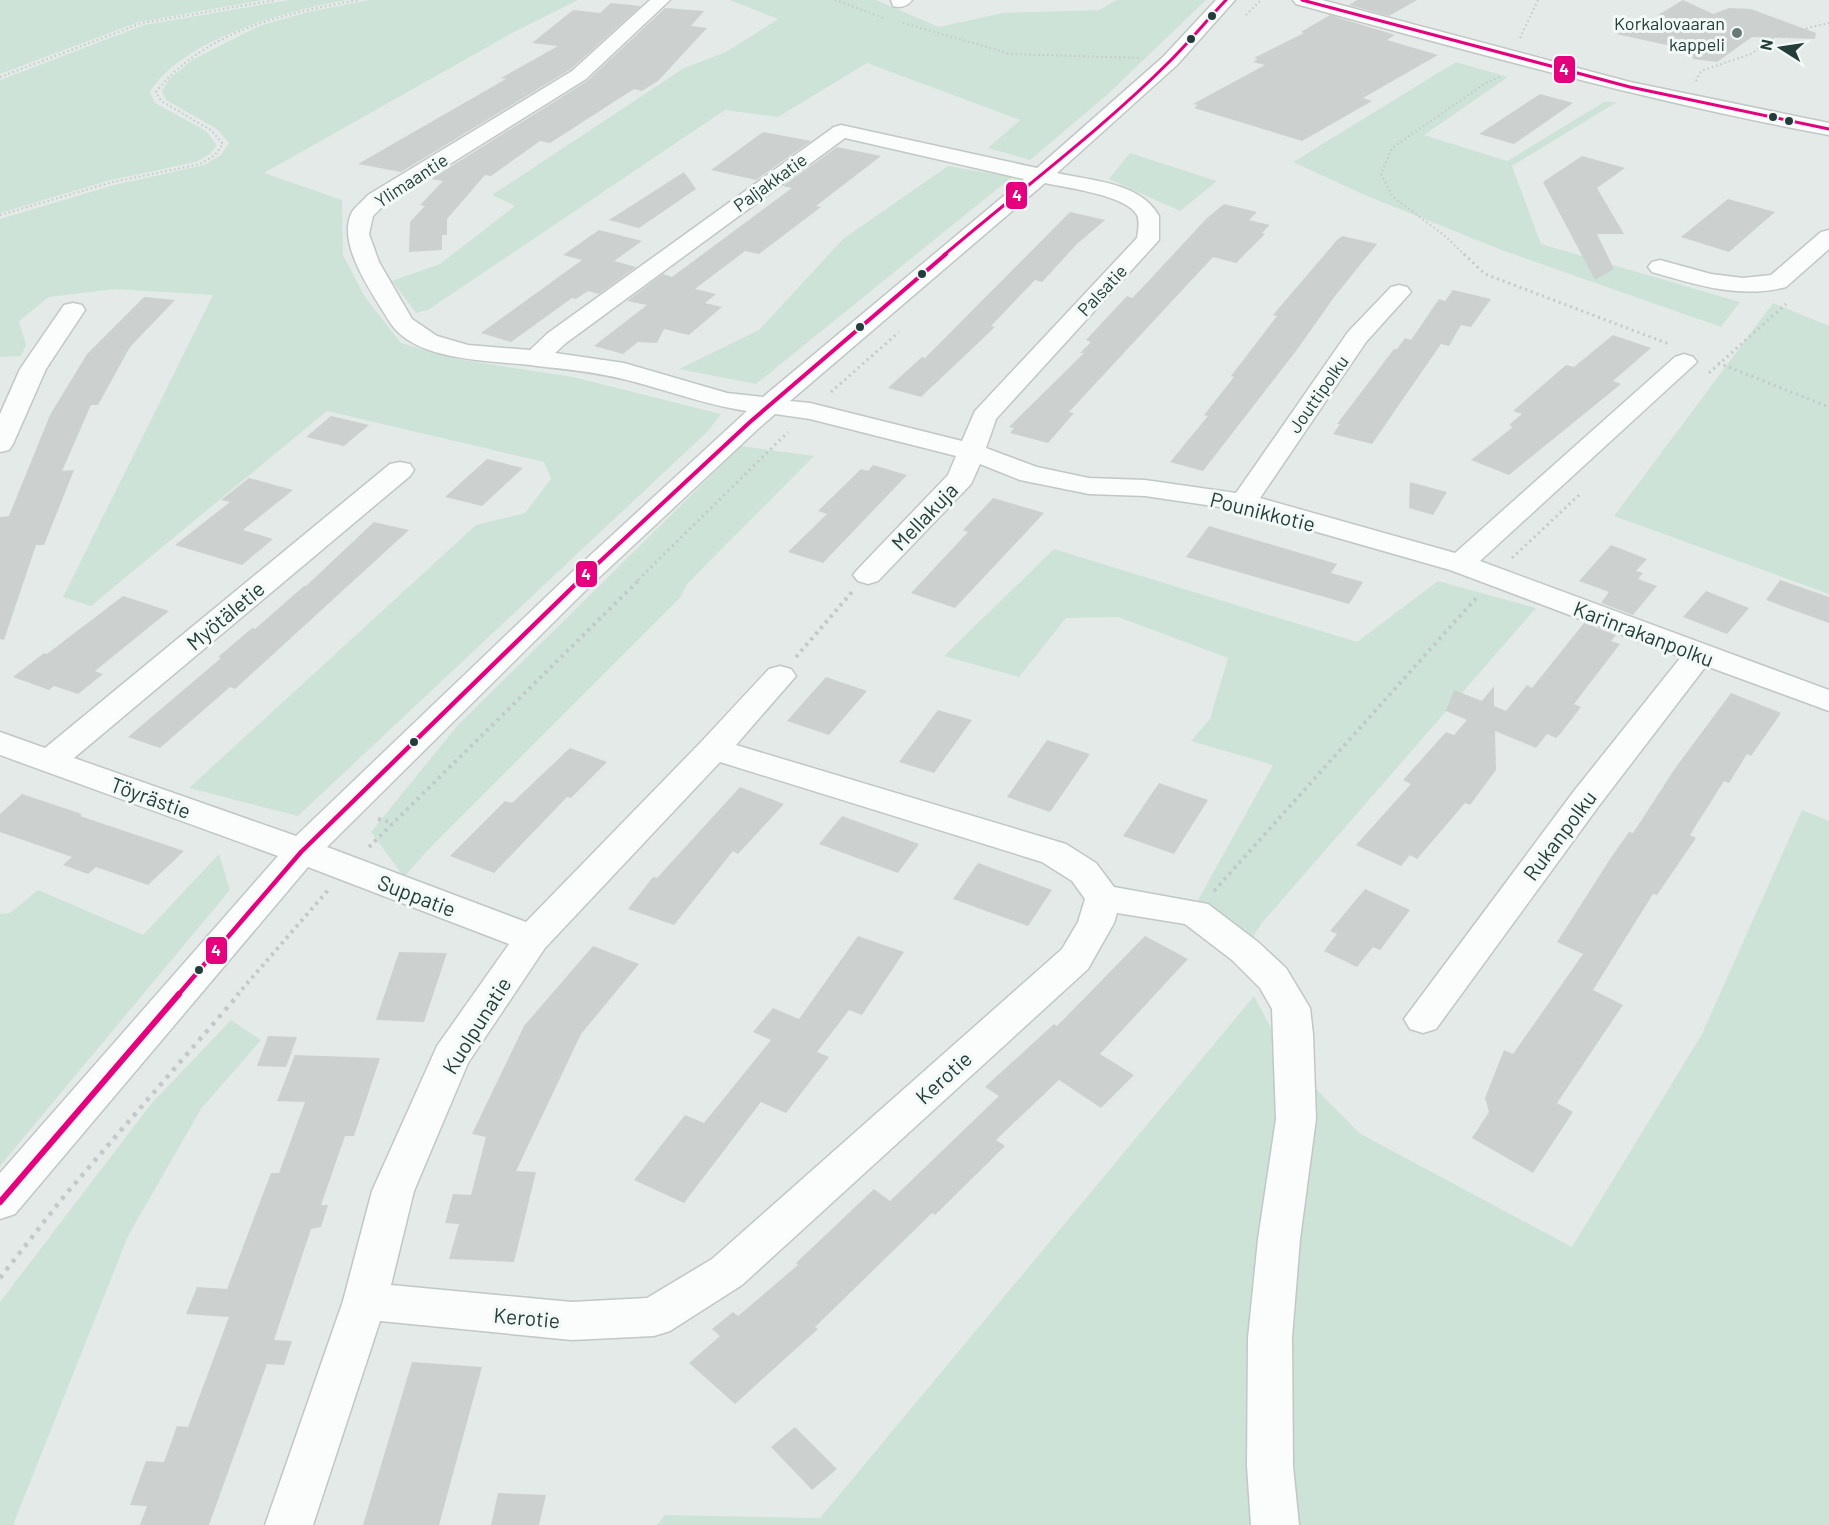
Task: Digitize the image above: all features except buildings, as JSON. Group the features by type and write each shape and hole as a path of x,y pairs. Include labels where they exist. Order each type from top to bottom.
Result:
{"street":[{"name":"Ylimaantie","path":"661,0 579,75 376,200 362,214 358,234 367,262 403,324 428,341 467,352 536,358 624,371 725,400 770,404"},
{"path":"1302,0 1530,62 1697,102 1829,129"},
{"path":"0,1202 301,852 580,580 770,404 1042,175 1170,61 1235,9"},
{"name":"Paljakkatie","path":"536,358 557,338 841,131 1042,175"},
{"name":"Palsatie","path":"970,451 984,417 1148,240 1151,223 1145,208 1122,194 1042,175"},
{"path":"1660,267 1710,281 1743,285 1778,282 1829,237"},
{"name":"Jouttipolku","path":"1243,502 1357,337 1399,292"},
{"path":"0,444 33,369 73,310"},
{"path":"1460,564 1690,356"},
{"name":"Pounikkotie","path":"770,404 810,411 970,451 1030,474 1089,486 1145,488 1243,502 1460,564"},
{"name":"Mellakuja","path":"868,575 961,478 970,451"},
{"name":"Myötäletie","path":"51,760 400,470"},
{"name":"Karinrakanpolku","path":"1460,564 1829,701"},
{"name":"Rukanpolku","path":"1423,1019 1586,799 1699,654"},
{"name":"Kuolpunatie","path":"289,1525 365,1301 393,1191 451,1057 532,939 714,749 780,676"},
{"name":"Töyrästie","path":"0,743 301,852"},
{"path":"714,749 1054,853 1084,872 1103,898 1195,913 1245,951 1272,978 1291,1008 1294,1034 1296,1119 1279,1239 1270,1338 1270,1466 1275,1525"},
{"name":"Suppatie","path":"301,852 532,939"},
{"name":"Kerotie","path":"365,1301 572,1321 654,1317 727,1272 1074,959 1096,923 1103,898"}],"path":[{"path":"0,77 142,23 276,0"},
{"path":"0,215 113,182 200,164 215,155 223,144 212,130 161,101 156,92 164,79 187,59 256,25 306,10 358,0"},
{"path":"835,0 888,19"},
{"path":"1235,9 1261,0"},
{"path":"1538,0 1519,39 1521,51 1530,62 1484,84 1392,148 1381,174 1393,197 1445,236 1485,274 1690,356 1829,407"},
{"path":"899,22 1011,54 1114,55 1170,61"},
{"path":"1696,81 1701,71 1751,54 1777,35 1829,23"},
{"path":"0,1278 65,1195 348,868 810,411 899,332"},
{"path":"780,676 868,575"}],"green space":[{"path":"0,0 263,0 139,22 0,74"},
{"path":"289,0 347,0 268,19 211,42 165,73 150,92 155,103 206,131 217,145 210,154 196,162 111,180 0,213 0,80 144,25"},
{"path":"369,0 578,0 512,33 264,173 342,200 343,255 365,297 401,343 457,359 573,377 721,414 707,432 298,816 189,788 476,525 525,513 551,479 544,462 327,411 91,606 63,597 213,295 115,289 49,297 19,321 26,345 21,356 0,357 0,219 114,185 204,165 221,155 229,143 217,129 166,100 162,91 169,79 192,60 259,26 308,12"},
{"path":"729,0 876,0 939,27 1002,13 1099,10 1117,0 1206,0 1107,95 1030,160 988,148 1020,120 867,63 778,117 725,110 428,310 416,313 392,281 440,264 515,206 492,195 684,68 726,52 778,19"},
{"path":"1456,62 1508,77 1424,135 1507,161 1604,102 1617,102 1512,166 1541,244 1740,302 1721,327 1504,251 1367,196 1293,162"},
{"path":"1130,153 1217,181 1180,211 1109,179"},
{"path":"948,166 1012,177 756,384 679,369 759,330 843,239"},
{"path":"1773,303 1829,326 1829,594 1614,516"},
{"path":"741,446 814,456 687,584 680,598 427,851 404,877 371,832 457,726"},
{"path":"1054,549 1357,642 1438,581 1536,608 1261,924 1245,951 1198,900 1273,765 1191,741 1210,719 1228,658 1118,617 1066,618 1019,677 944,656"},
{"path":"1802,810 1829,821 1829,1525 657,1525 665,1515 820,1518 1254,996 1288,1060 1359,1133 1572,1247 1702,1034"},
{"path":"219,854 230,890 0,1166 0,914 10,913 38,890 143,935"},
{"path":"231,1020 261,1040 201,1109 128,1236 13,1525 0,1525 0,1302 151,1104"}],"transit line":[{"name":"4","path":"0,1202 301,852 580,580 750,422 948,252 1042,175 1146,83 1170,61 1226,0"},
{"name":"4","path":"1302,0 1630,87 1829,129"}],"place":[{"name":"Korkalovaaran kappeli","path":"1737,33"}]}
